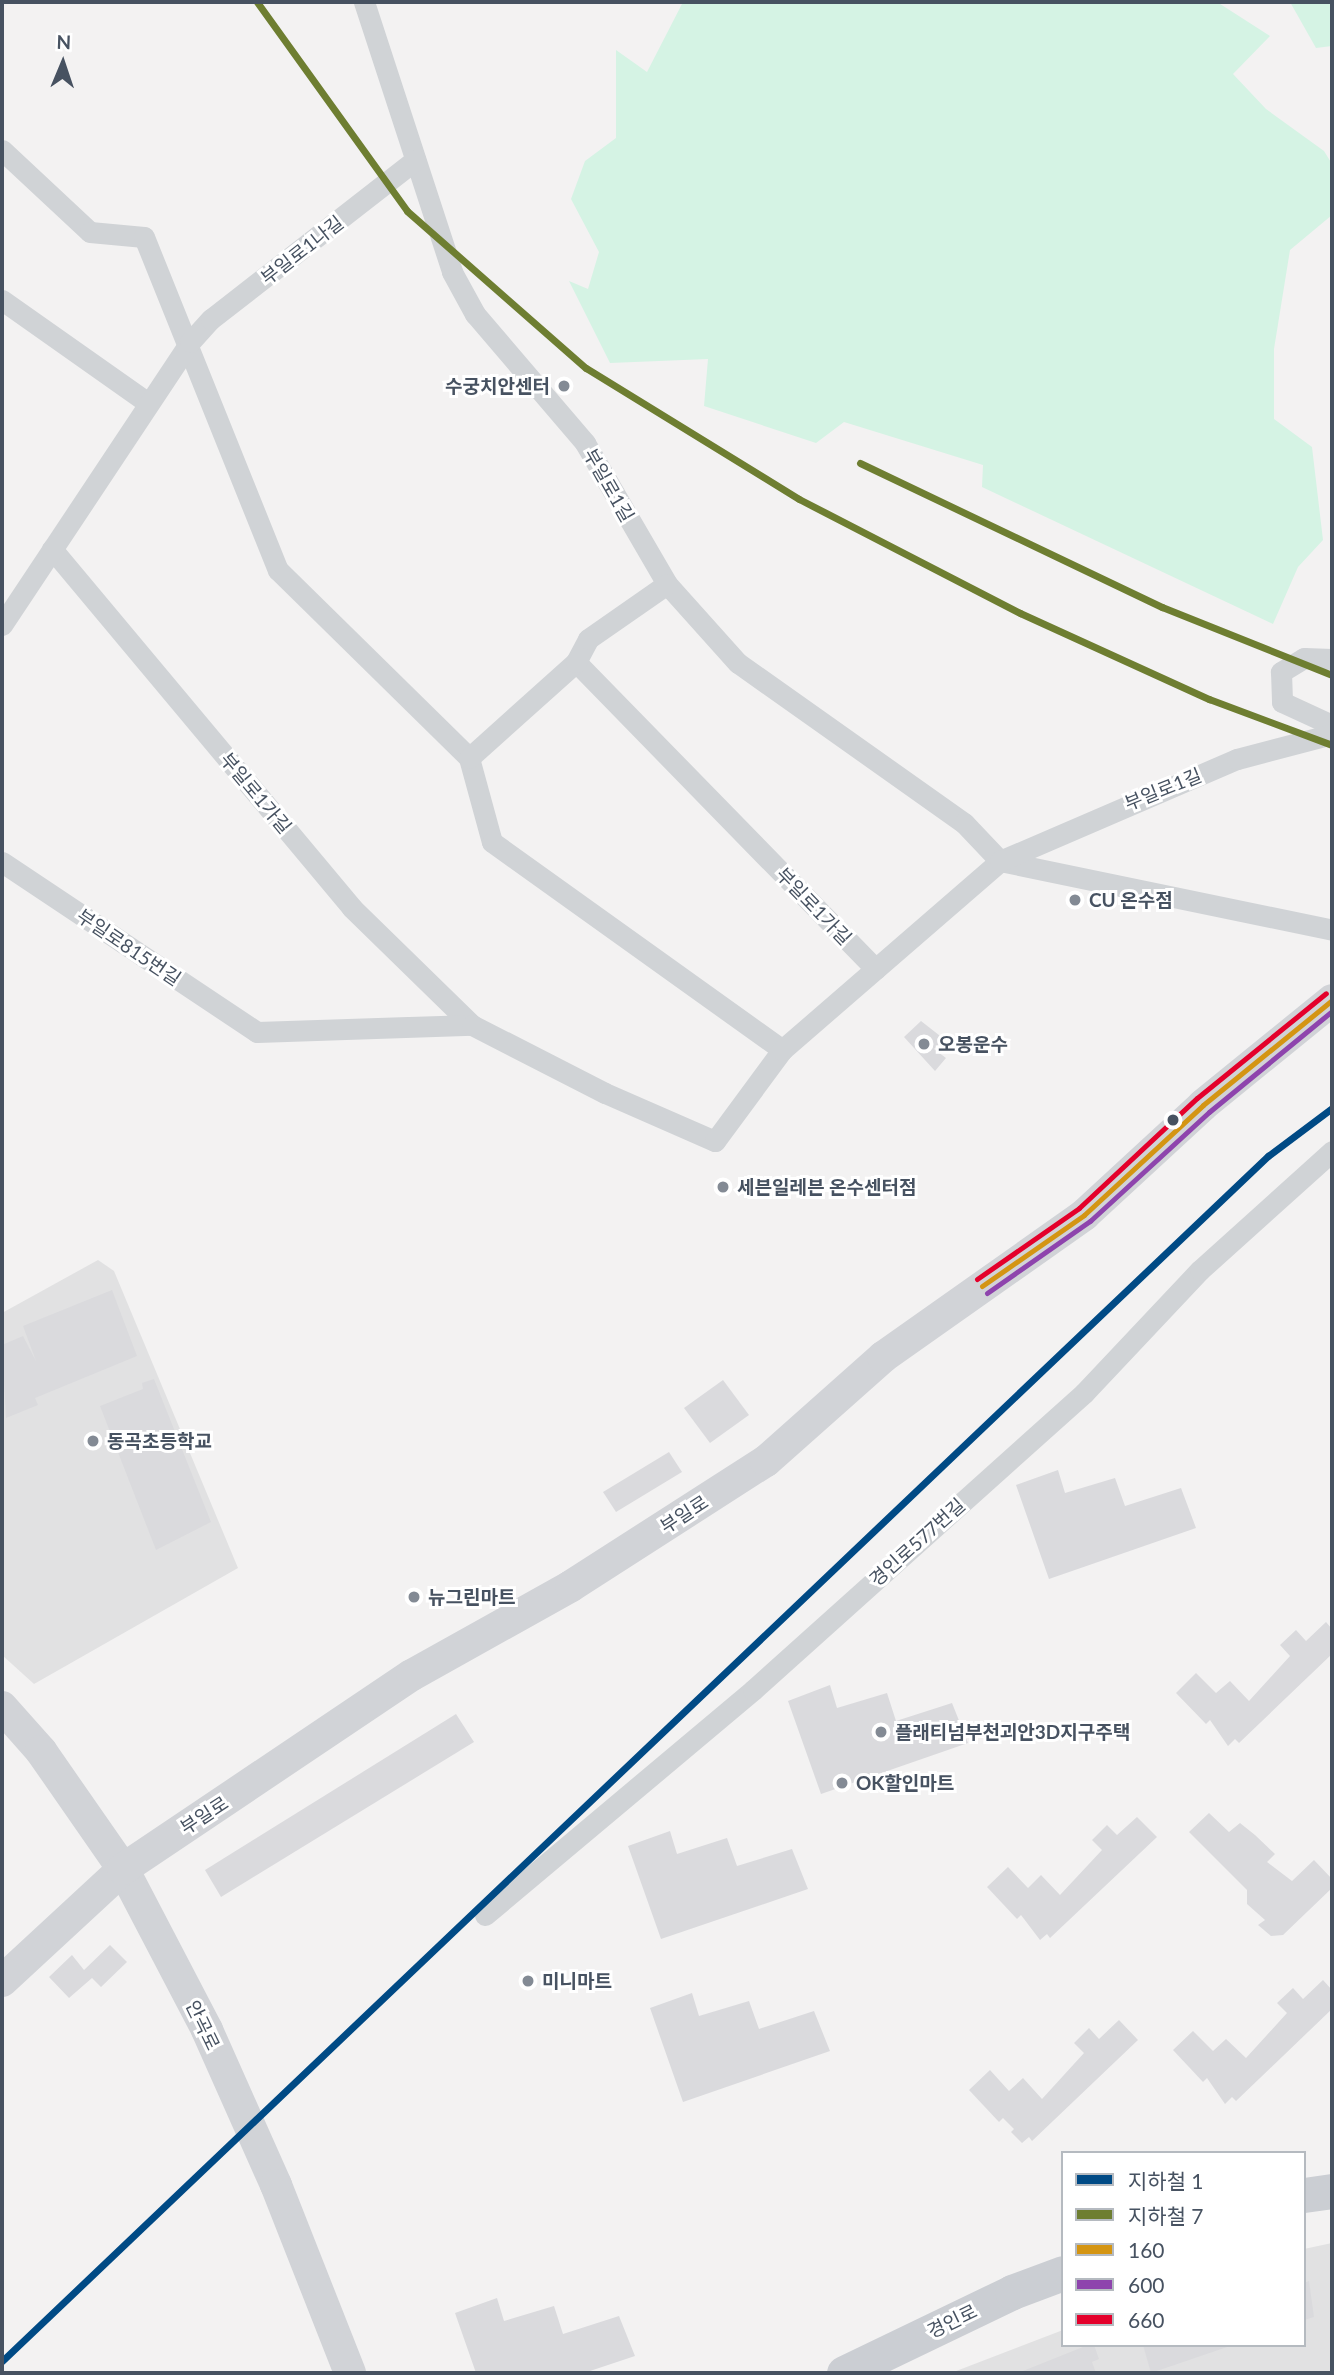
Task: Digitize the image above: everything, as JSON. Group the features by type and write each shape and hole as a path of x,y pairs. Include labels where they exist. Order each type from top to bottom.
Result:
{"main road":[{"path":"1306,2195 1332,2190"},
{"name":"경인로","path":"844,2373 1012,2292 1061,2274"}],"street":[{"name":"부일로1길","path":"364,2 452,272 475,314 585,443 667,584 738,663 766,687 964,823 1000,861 1237,759 1332,734"},
{"path":"2,150 90,232 144,237 190,342 278,570 469,758 492,842 782,1050"},
{"name":"부일로1나길","path":"2,625 148,403 190,342 211,318 415,160"},
{"path":"2,300 148,403"},
{"name":"부일로1가길","path":"52,550 352,908 472,1025 605,1093 715,1141 782,1050 1000,861"},
{"path":"469,758 576,662 588,639 667,584"},
{"path":"1332,659 1304,658 1282,672 1282,702 1332,724"},
{"name":"부일로1가길","path":"576,662 876,969"},
{"path":"1000,861 1332,930"},
{"name":"부일로815번길","path":"2,862 257,1032"},
{"name":"부일로","path":"2,1981 123,1869 412,1675 571,1586 766,1461 883,1357 1084,1215 1203,1105 1332,1000"},
{"name":"부일로1가길","path":"257,1032 472,1025"},
{"name":"경인로577번길","path":"485,1915 753,1690 1084,1393 1200,1270 1332,1151"},
{"name":"안곡로","path":"2,1707 41,1751 123,1869 207,2030 299,2244 350,2373"}],"shaded area":[{"name":"동곡초등학교","path":"98,1260 114,1271 238,1568 34,1684 2,1655 2,1313"},
{"path":"1332,2243 1332,2373 951,2373 1061,2331 1061,2347 1306,2347 1306,2249"}],"green space":[{"path":"683,2 1217,2 1270,36 1233,74 1266,109 1324,151 1332,164 1332,215 1290,250 1274,349 1274,419 1312,447 1323,540 1298,567 1273,624 982,487 983,465 844,422 816,443 704,406 708,359 610,363 569,281 588,289 599,252 571,199 585,161 616,138 616,50 647,72"},
{"path":"1290,2 1332,2 1332,46 1316,48"}],"building":[{"name":"오봉운수","path":"921,1021 944,1039 934,1049 946,1058 935,1071 904,1037"},
{"path":"112,1290 137,1356 35,1398 38,1405 6,1418 2,1345 23,1336 36,1361 23,1326"},
{"path":"154,1379 211,1522 156,1550 100,1406 143,1389 142,1383"},
{"path":"723,1380 749,1415 710,1443 684,1408"},
{"path":"669,1452 682,1472 616,1512 603,1492"},
{"path":"1058,1470 1065,1493 1115,1478 1125,1506 1181,1488 1196,1528 1049,1579 1016,1485"},
{"path":"1326,1622 1332,1629 1332,1654 1239,1743 1235,1739 1228,1746 1210,1720 1206,1724 1176,1693 1196,1673 1216,1693 1230,1681 1249,1701 1290,1656 1280,1645 1296,1630 1306,1641"},
{"name":"플래티넘부천괴안3D지구주택","path":"830,1685 837,1708 887,1693 896,1721 952,1703 968,1743 821,1794 788,1701"},
{"path":"456,1714 474,1742 221,1897 205,1870"},
{"path":"1209,1813 1229,1832 1240,1823 1255,1835 1275,1854 1267,1862 1292,1881 1314,1860 1332,1879 1332,1888 1283,1935 1271,1936 1258,1925 1265,1920 1247,1904 1247,1890 1189,1832"},
{"path":"1137,1817 1157,1837 1050,1938 1047,1934 1040,1940 1021,1915 1017,1919 987,1887 1008,1867 1028,1888 1041,1875 1060,1895 1102,1850 1092,1840 1107,1825 1117,1835"},
{"path":"670,1831 677,1854 727,1838 737,1866 792,1849 808,1889 661,1939 628,1846"},
{"path":"110,1945 127,1962 101,1987 92,1978 69,1998 49,1977 72,1955 84,1970"},
{"path":"1323,1980 1332,1990 1332,2009 1236,2101 1232,2097 1225,2104 1207,2078 1203,2082 1173,2050 1193,2031 1213,2051 1226,2039 1246,2058 1287,2013 1277,2003 1293,1988 1303,1999"},
{"path":"692,1993 699,2016 749,2001 759,2029 814,2011 830,2051 683,2102 650,2008"},
{"path":"1119,2020 1138,2040 1032,2141 1029,2137 1022,2143 1011,2132 1014,2129 1003,2118 999,2122 969,2090 990,2070 1009,2091 1023,2078 1042,2099 1084,2053 1074,2043 1089,2028 1099,2039"},
{"path":"1309,2281 1314,2317 1306,2319 1306,2282"},
{"path":"497,2298 504,2321 554,2306 563,2334 619,2316 635,2356 584,2373 476,2373 455,2313"},
{"path":"1083,2347 1095,2347 1099,2359 1092,2362 1096,2373 1018,2373"},
{"path":"1144,2347 1227,2347 1151,2373"}],"metro line":[{"name":"7","path":"257,2 407,211 586,368 799,499 1020,613 1209,699 1332,745"},
{"name":"7","path":"860,463 1162,607 1332,675"},
{"name":"1","path":"2,2361 1268,1156 1332,1108"}],"transit line":[{"name":"660","path":"977,1279 1079,1208 1197,1098 1326,993"},
{"name":"160","path":"982,1286 1084,1215 1203,1105 1332,1000"},
{"name":"600","path":"987,1293 1090,1221 1209,1112 1332,1011"}],"place":[{"name":"수궁치안센터","path":"564,386"},
{"name":"CU 온수점","path":"1075,900"},
{"name":"오봉운수","path":"924,1044"},
{"name":"세븐일레븐 온수센터점","path":"723,1187"},
{"name":"동곡초등학교","path":"93,1441"},
{"name":"뉴그린마트","path":"414,1597"},
{"name":"플래티넘부천괴안3D지구주택","path":"881,1732"},
{"name":"OK할인마트","path":"842,1783"},
{"name":"미니마트","path":"528,1981"}]}
